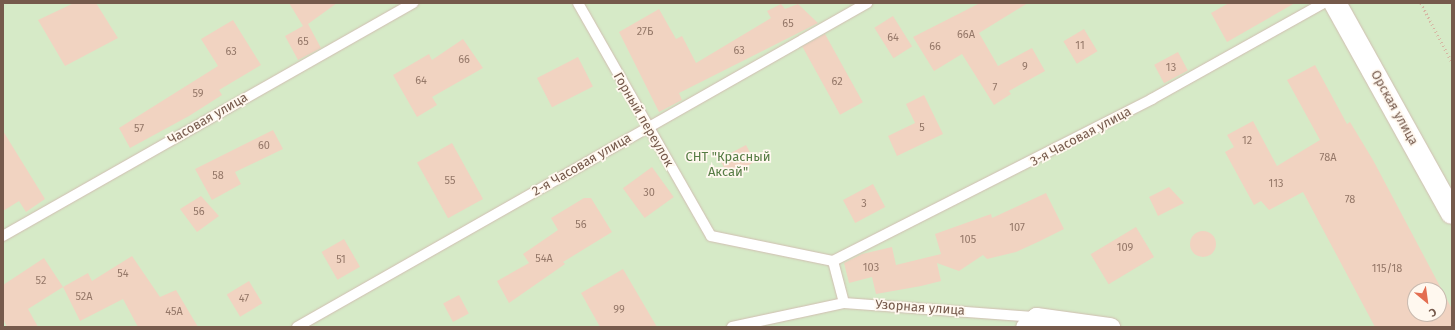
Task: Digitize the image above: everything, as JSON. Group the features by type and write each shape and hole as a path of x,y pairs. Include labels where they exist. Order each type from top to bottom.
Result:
{"main road":[{"name":"Орская улица","path":"1336,3 1452,213"}],"street":[{"name":"Узорная улица","path":"1030,322 1107,327"}],"lane":[{"name":"Часовая улица","path":"3,236 413,3"},
{"name":"Горный переулок","path":"578,3 647,128 711,236 832,261"},
{"name":"2-я Часовая улица","path":"297,327 867,3"},
{"name":"3-я Часовая улица","path":"832,261 1145,103 1324,3"},
{"path":"832,261 844,303"},
{"name":"Узорная улица","path":"732,327 844,303 1030,322"}],"path":[{"path":"1421,3 1452,62"}],"green space":[{"name":"СНТ \"Красный Аксай\"","path":"3,3 1452,3 1452,327 3,327"}],"building":[{"path":"74,3 96,3 118,38 65,66 38,20"},
{"path":"289,3 337,3 308,24 321,48 298,60 285,36 303,26"},
{"path":"980,3 1028,3 979,33 998,66 1032,48 1045,71 1009,91 1011,94 994,105 962,54 934,71 913,37"},
{"path":"1229,3 1295,3 1227,42 1211,13"},
{"path":"781,4 785,9 798,4 818,23 679,93 682,100 659,112 619,32 659,9 676,39 682,36 696,63 771,18 767,11"},
{"path":"893,16 912,47 893,58 874,28"},
{"path":"233,20 261,65 219,90 222,95 189,116 130,148 119,128 218,66 201,39"},
{"path":"1084,29 1097,51 1077,64 1063,41"},
{"path":"825,34 863,102 840,115 802,47"},
{"path":"463,39 483,68 432,97 437,105 417,117 393,75 429,54 432,60"},
{"path":"1178,52 1188,71 1164,83 1154,65"},
{"path":"578,57 593,86 552,107 537,78"},
{"path":"1315,65 1347,124 1350,122 1373,160 1438,282 1407,282 1407,322 1447,322 1447,300 1452,309 1452,327 1375,327 1303,192 1269,210 1261,201 1254,205 1225,152 1234,147 1227,135 1253,121 1277,166 1320,140 1287,80"},
{"path":"924,95 943,134 897,156 888,136 915,123 906,104"},
{"path":"273,130 283,149 235,172 241,184 212,200 195,169"},
{"path":"3,131 45,199 26,212 19,201 3,211"},
{"path":"452,143 483,199 448,218 417,162"},
{"path":"746,145 755,162 728,176 720,159"},
{"path":"652,167 674,197 645,218 623,188"},
{"path":"873,184 885,207 855,223 843,200"},
{"path":"1169,187 1184,203 1158,216 1149,197"},
{"path":"1046,193 1064,229 1016,252 987,259 983,255 959,271 937,263 941,281 921,286 876,294 872,277 849,283 844,263 862,254 892,247 896,265 941,254 935,234 991,214 992,218"},
{"path":"201,196 219,216 197,232 180,209"},
{"path":"584,198 591,198 612,232 563,262 565,264 509,303 497,281 529,263 523,254 558,230 551,218"},
{"path":"1136,227 1154,257 1109,284 1091,254"},
{"path":"1203,231 1212,235 1216,244 1212,253 1203,257 1194,253 1190,244 1194,235"},
{"path":"344,239 360,267 337,280 321,252"},
{"path":"132,256 160,297 176,290 198,327 138,327 123,299 80,321 63,287 88,273 92,281"},
{"path":"44,258 63,287 28,309 38,327 7,327 3,319 3,285"},
{"path":"623,269 657,327 600,327 581,293"},
{"path":"249,281 262,303 240,317 227,294"},
{"path":"459,295 469,314 453,322 443,303"}]}
